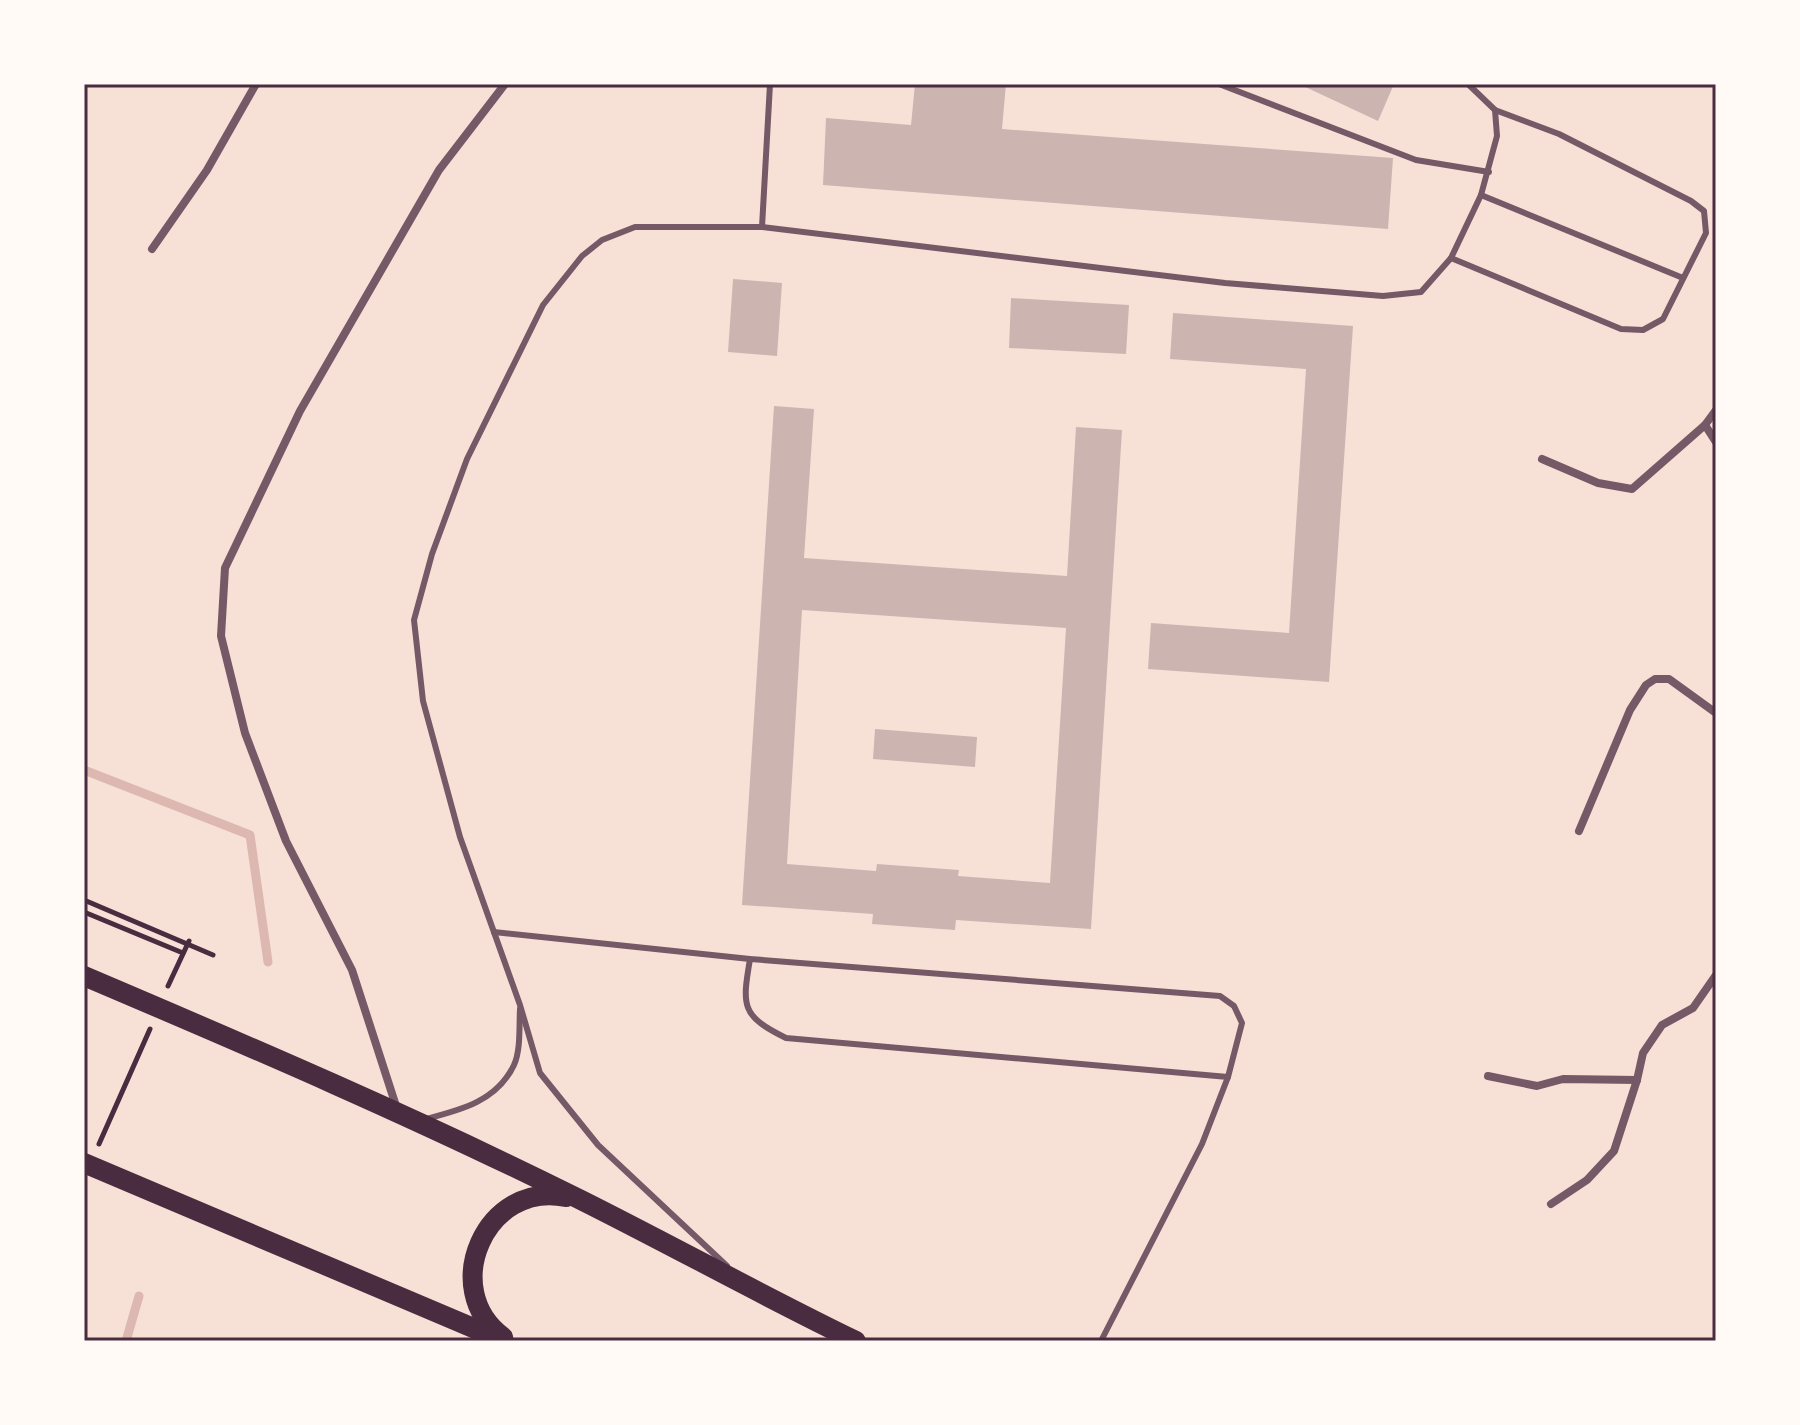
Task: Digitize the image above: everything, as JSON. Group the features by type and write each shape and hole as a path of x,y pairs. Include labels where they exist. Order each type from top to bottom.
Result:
{"main road":[{"path":"84,976 408,1118 581,1200 755,1292 856,1341"},
{"path":"90,1156 507,1341"},
{"path":"507,1341 494,1330 480,1309 472,1283 474,1256 485,1231 503,1210 528,1198 554,1195 581,1200"}],"street":[{"path":"152,249 207,170 256,84"},
{"path":"408,1118 352,970 286,841 245,733 221,636 225,568 300,411 439,170 505,84"},
{"path":"1542,459 1598,483 1632,489 1705,425 1716,410"},
{"path":"1705,425 1716,442"},
{"path":"1579,831 1630,710 1646,685 1655,679 1669,679 1716,713"},
{"path":"1551,1204 1587,1180 1614,1151 1643,1053 1662,1025 1693,1008 1716,975"},
{"path":"1488,1076 1537,1086 1563,1079 1637,1080"}],"lane":[{"path":"762,227 770,84"},
{"path":"1219,84 1416,160 1489,172"},
{"path":"1451,258 1621,329 1643,330 1663,319 1706,233 1704,211 1691,201 1559,134 1495,110 1468,84"},
{"path":"755,1292 598,1145 540,1073 520,1005 460,837 423,701 414,620 432,554 462,472 543,305 582,256 602,240 635,227 762,227 1225,283 1383,296 1421,292 1451,258 1481,195 1497,136 1495,110"},
{"path":"1481,195 1683,278"},
{"path":"494,932 750,959 1220,996 1234,1006 1242,1023 1228,1077 1202,1144 1101,1341"},
{"path":"750,959 744,997 758,1024 786,1038 1228,1077"},
{"path":"408,1118 469,1108 496,1090 515,1063 520,1005"}],"path":[{"path":"84,900 213,955"},
{"path":"84,912 183,953"},
{"path":"165,995 189,941"},
{"path":"90,1156 152,1023"}],"building":[{"path":"915,84 1006,84 1002,129 1393,158 1388,229 823,185 826,118 911,125"},
{"path":"1299,84 1394,84 1378,121"},
{"path":"733,279 782,283 777,356 728,352"},
{"path":"1011,298 1129,305 1126,354 1009,348"},
{"path":"1173,313 1353,326 1329,682 1148,669 1151,623 1289,633 1306,369 1170,359"},
{"path":"774,406 814,409 804,558 1067,576 1076,427 1122,430 1091,929 956,920 955,930 872,924 873,914 742,905","holes":["802,610 1066,628 1050,883 958,876 959,870 877,864 876,871 787,864"]},
{"path":"875,729 977,737 975,767 873,759"}],"waterway":[{"path":"84,770 250,835 268,962"},
{"path":"126,1341 139,1296"}]}
